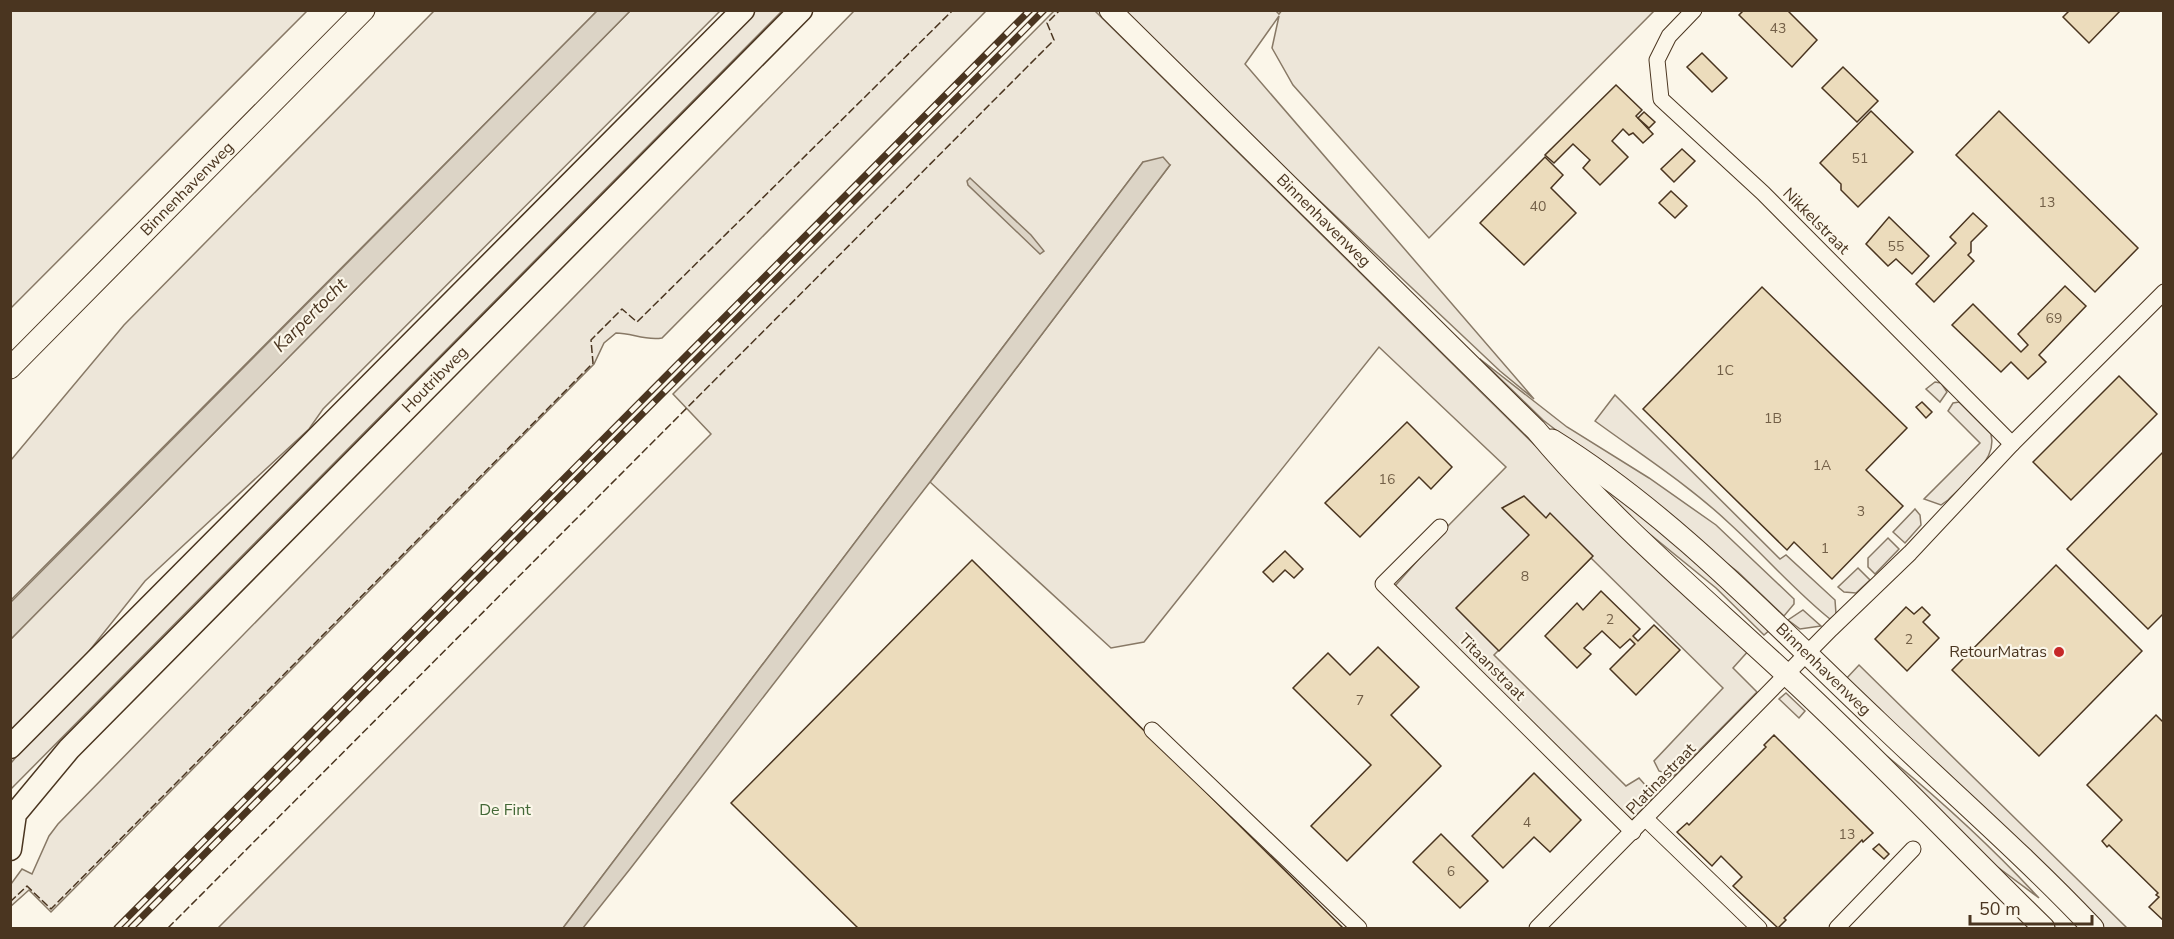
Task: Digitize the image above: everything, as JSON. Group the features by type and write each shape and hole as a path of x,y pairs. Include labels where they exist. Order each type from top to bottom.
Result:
{"main road":[{"name":"Binnenhavenweg","path":"10,368 364,10"},
{"path":"10,752 743,10"},
{"name":"Houtribweg","path":"11,843 15,814 69,749 801,10"},
{"name":"Binnenhavenweg","path":"1110,10 1536,430 1567,467 1670,568 1787,674 2044,928"},
{"name":"Binnenhavenweg","path":"1536,430 1576,455 1673,530 1808,653 2093,928"},
{"path":"10,747 31,729"},
{"name":"Houtribweg","path":"10,799 30,779 69,749"}],"street":[{"name":"Nikkelstraat","path":"1694,10 1669,36 1657,60 1661,99 1762,193 2012,444"},
{"path":"1808,653 1910,553 2012,444 2163,292"},
{"name":"Titaanstraat","path":"1440,527 1383,584 1634,832"},
{"name":"Platinastraat","path":"1538,928 1647,820 1808,653"},
{"path":"1152,730 1359,928"},
{"path":"1647,820 1759,928"},
{"path":"1837,928 1913,849"}],"green space":[{"path":"855,10 986,11 662,338 616,333 604,343 594,364 51,912 29,890 11,906 11,884 22,869 32,874 49,836 58,824"},
{"path":"1275,10 1279,14 1282,10 1654,11 1429,238 1293,85 1272,48 1279,16 1245,64 1534,399 1500,371 1219,106 1123,11"},
{"path":"10,11 307,11 11,308"},
{"path":"434,11 597,11 11,600 11,460 124,325"},
{"path":"630,11 720,11 323,409 309,429 145,581 74,670 11,735 11,639"},
{"path":"755,11 782,11 11,789 11,763 32,738 471,300"},
{"name":"De Fint","path":"1054,11 1095,11 1637,546 1750,649 1733,668 1757,692 1674,776 1659,771 1654,761 1723,688 1591,558 1494,655 1626,786 1639,778 1655,796 1631,821 1395,586 1447,527 1506,467 1379,347 1144,642 1111,648 930,482 1170,165 1143,162 563,928 218,928 711,434 673,394"},
{"path":"1480,359 1567,427 1649,478 1716,525 1794,599 1794,604 1784,616 1738,572 1543,420"},
{"path":"1935,382 1941,383 1947,392 1940,402 1926,389"},
{"path":"1615,395 1780,559 1786,555 1835,600 1836,614 1830,619 1714,510 1681,483 1595,421"},
{"path":"1959,402 1991,434 1992,444 1985,462 1941,505 1924,499 1980,443 1948,411 1953,403"},
{"path":"1572,461 1611,487 1772,628 1764,635 1716,588 1614,505"},
{"path":"1915,509 1920,515 1921,525 1905,543 1893,532"},
{"path":"1888,538 1899,549 1875,574 1868,567 1868,558"},
{"path":"1858,568 1870,580 1856,593 1844,592 1838,587"},
{"path":"1803,610 1821,626 1800,629 1788,620"},
{"path":"1859,665 2127,928 2103,928 1845,680"},
{"path":"1786,693 1805,711 1799,718 1779,699"},
{"path":"1877,748 1961,820 2039,898 1980,854"}],"water":[{"name":"Karpertocht","path":"598,10 630,11 11,639 11,602"},
{"path":"1163,157 1170,165 930,482 630,869 583,928 563,928 1143,162"},
{"path":"970,178 1031,235 1044,251 1040,254 968,185 967,181"}],"building":[{"path":"1744,10 1787,10 1817,40 1792,67 1739,15"},
{"path":"2070,10 2121,10 2089,43 2063,17"},
{"path":"1702,53 1727,78 1712,92 1687,67"},
{"path":"1843,67 1878,101 1857,122 1822,88"},
{"path":"1616,85 1642,110 1636,116 1653,134 1643,143 1633,133 1629,135 1623,129 1612,141 1628,157 1600,185 1583,168 1590,160 1573,144 1554,163 1545,155"},
{"path":"1871,111 1913,152 1858,207 1841,190 1841,184 1820,163"},
{"path":"1999,111 2138,248 2095,292 1956,155"},
{"path":"1644,112 1655,122 1649,128 1638,118"},
{"path":"1682,149 1695,161 1674,182 1661,169"},
{"path":"1545,157 1563,175 1551,188 1576,213 1524,265 1480,223"},
{"path":"1671,191 1687,206 1675,218 1659,203"},
{"path":"1973,213 1987,226 1971,242 1971,252 1968,255 1974,261 1934,302 1916,284 1956,243 1950,237"},
{"path":"1889,217 1929,256 1912,274 1896,259 1888,266 1866,244"},
{"path":"2065,286 2086,306 2039,355 2046,362 2028,379 2011,362 2001,372 1952,325 1973,304 2021,352 2028,345 2018,334"},
{"path":"1762,287 1907,428 1866,470 1903,506 1832,579 1794,542 1787,550 1643,409"},
{"path":"2119,376 2157,414 2071,500 2033,462"},
{"path":"1922,402 1932,412 1926,418 1916,407"},
{"path":"1407,422 1452,467 1431,489 1419,477 1360,537 1325,503"},
{"path":"2164,451 2164,613 2148,629 2067,549"},
{"path":"1524,496 1546,518 1550,513 1593,556 1499,651 1456,608 1529,535 1502,508"},
{"path":"1285,551 1303,569 1294,578 1285,570 1273,582 1263,572"},
{"path":"972,560 1343,928 858,928 731,803"},
{"path":"2056,565 2142,651 2039,756 1952,670"},
{"path":"1601,591 1640,629 1633,636 1638,641 1654,625 1680,650 1636,695 1610,669 1635,644 1630,639 1620,648 1602,631 1584,648 1591,654 1577,668 1545,636 1577,603 1583,610"},
{"path":"1906,607 1914,614 1922,607 1930,615 1923,622 1939,638 1907,671 1875,639"},
{"path":"1378,647 1419,687 1391,715 1441,766 1347,861 1311,826 1371,765 1293,688 1328,653 1350,675"},
{"path":"2156,715 2164,723 2164,921 2149,907 2159,897 2156,895 2158,893 2109,845 2107,847 2102,841 2122,820 2087,785"},
{"path":"1774,735 1873,833 1863,842 1862,840 1784,918 1786,920 1778,928 1733,886 1742,877 1721,856 1712,866 1677,832 1687,823 1689,825 1766,747 1764,745"},
{"path":"1534,773 1581,820 1550,852 1534,837 1503,868 1472,836"},
{"path":"1441,834 1488,881 1460,908 1413,862"},
{"path":"1879,844 1889,854 1884,859 1873,849"}],"railway":[{"path":"117,928 1030,10"},
{"path":"131,928 1044,10"}],"fence":[{"path":"10,902 27,886 51,909 593,363 591,340 622,309 637,322 953,10"},
{"path":"168,928 1054,40 1047,23 1060,10"}],"place":[{"name":"RetourMatras","path":"2059,652"}]}
